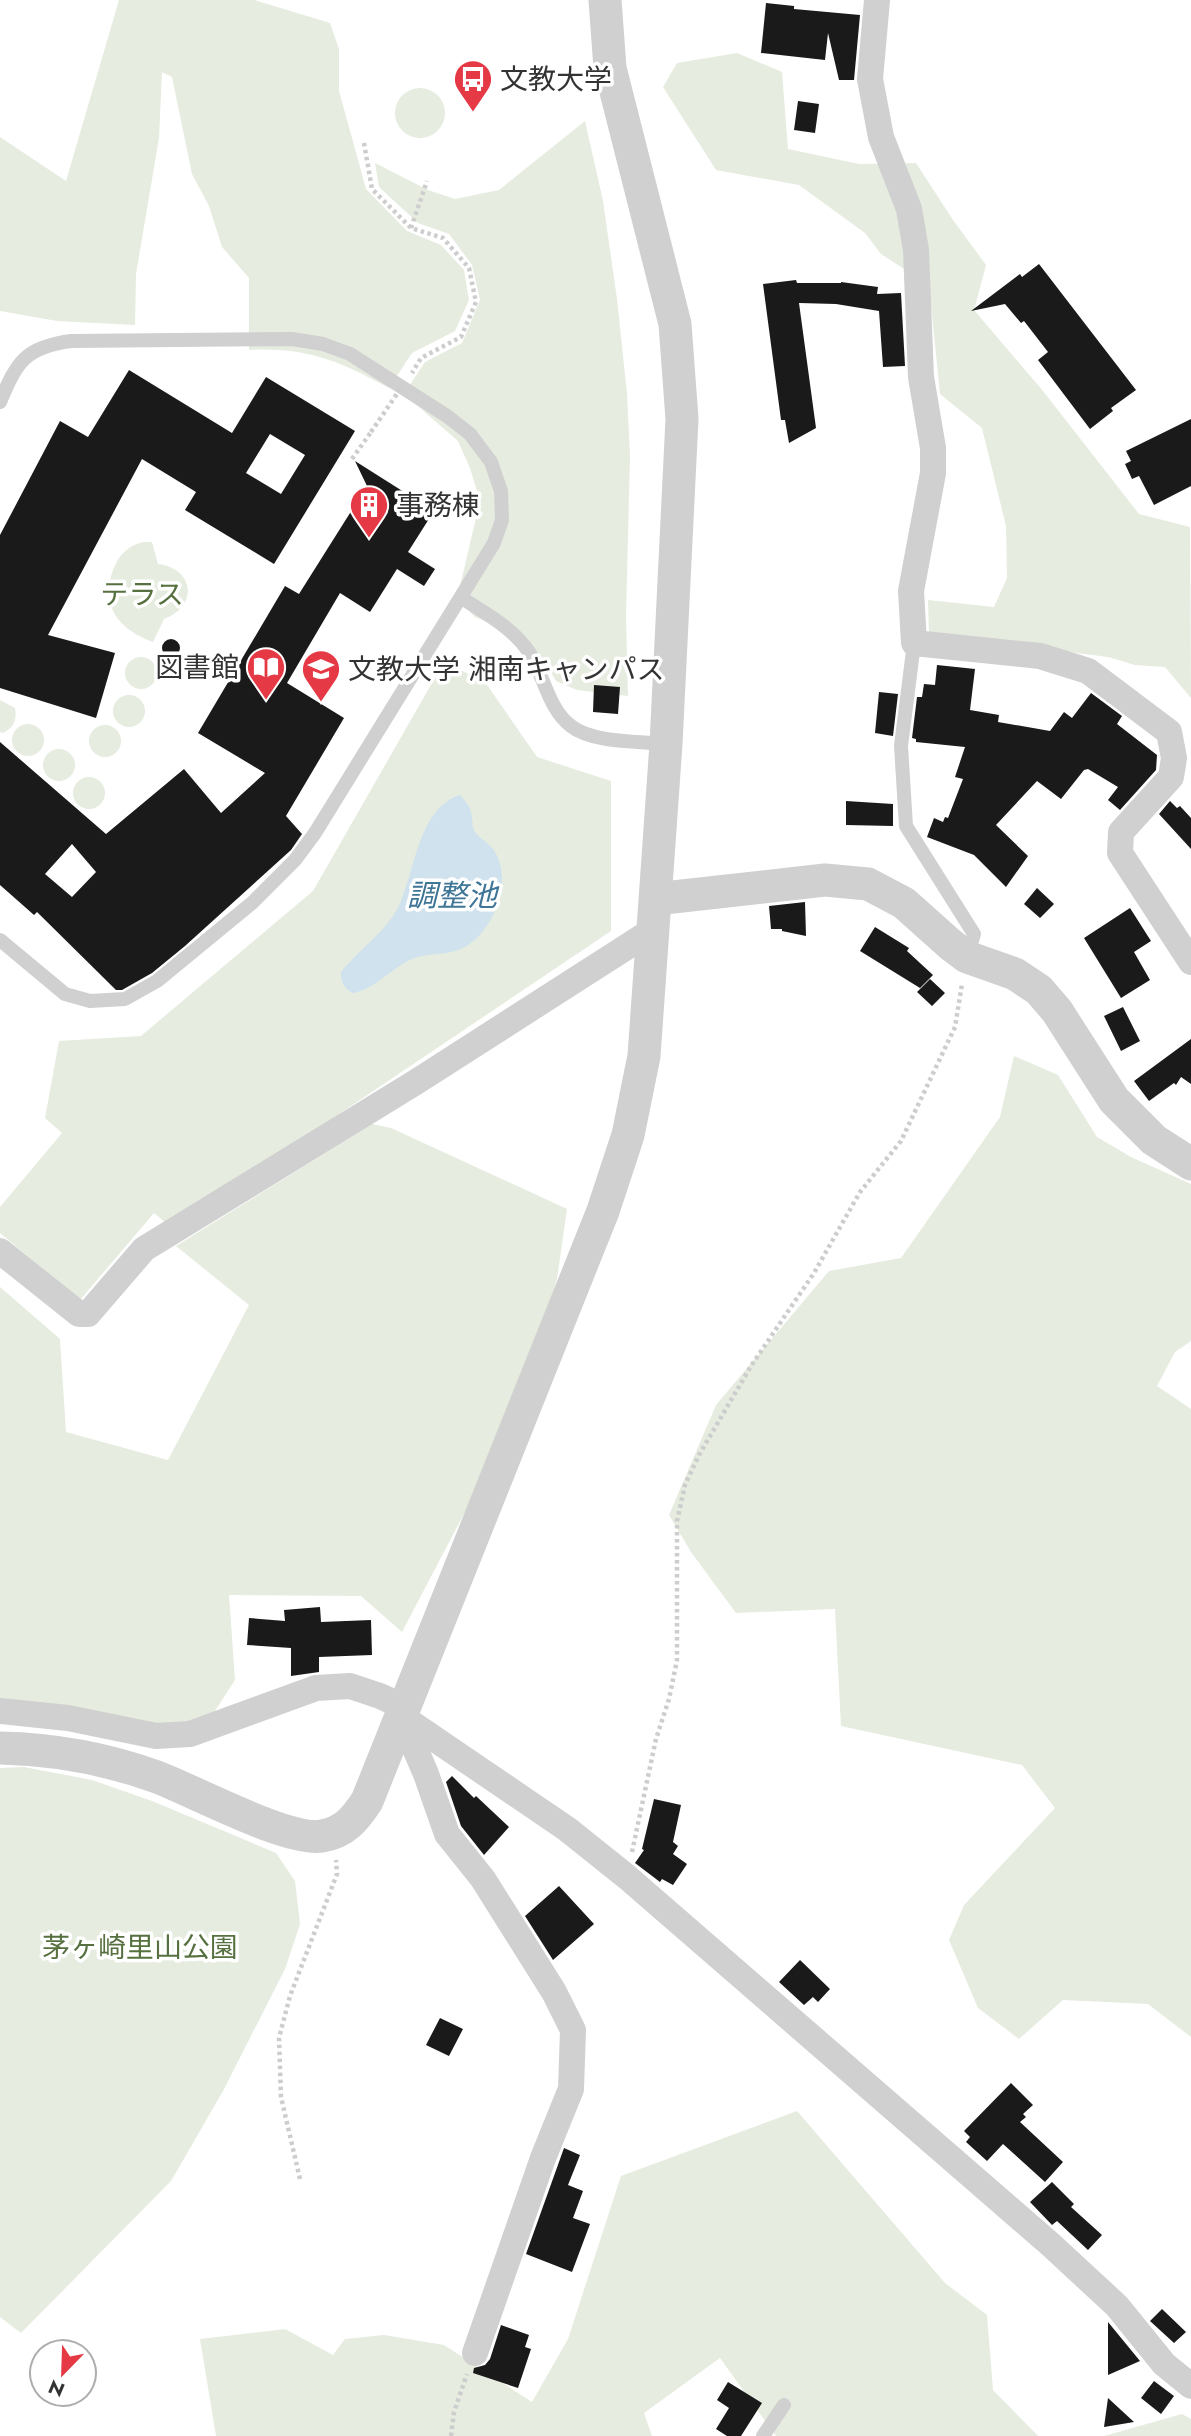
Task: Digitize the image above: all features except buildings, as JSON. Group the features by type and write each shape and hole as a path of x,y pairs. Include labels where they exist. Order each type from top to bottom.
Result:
{"street":[{"path":"0,1748 34,1748 112,1763 156,1777 294,1835 321,1836 344,1829 350,1824 367,1801 603,1211 628,1135 644,1055 666,744 682,419 675,324 610,68 605,0"},
{"path":"877,0 870,79 880,137 909,209 916,250 922,377 933,448 933,473 911,591 914,643 1040,656 1088,671 1169,732 1174,758 1171,777 1121,832 1120,853 1191,962"},
{"path":"0,1251 79,1314 88,1314 144,1249 404,1089 654,914 825,880 868,884 904,903 967,957 1015,974 1039,990 1057,1011 1114,1100 1154,1140 1191,1164"},
{"path":"0,1711 68,1718 156,1737 190,1734 316,1688 350,1686 380,1696 566,1829 627,1877 1050,2244 1116,2306 1164,2364 1191,2386"},
{"path":"403,1712 447,1835 483,1879 554,1992 573,2030 571,2089 543,2158 475,2353"}],"lane":[{"path":"0,402 14,370 29,354 51,343 292,339 323,344 350,354 447,416 470,434 491,461 501,491 502,520 494,543 462,598 315,833 295,860 252,903 157,981 125,999 90,1001 65,994 0,940"},
{"path":"462,598 513,632 530,653 557,711 571,727 592,736 666,744"},
{"path":"914,643 901,746 906,826 974,934 967,957"},
{"path":"763,2436 784,2405"}],"path":[{"path":"352,459 421,358 461,337 476,302 469,268 443,238 411,228 372,190 364,143"},
{"path":"411,228 427,181"},
{"path":"627,1877 656,1739 669,1699 677,1660 677,1521 685,1485 699,1455 751,1366 814,1273 860,1192 901,1141 955,1027 967,957"},
{"path":"300,2179 281,2097 279,2038 290,1996 337,1874 333,1833"},
{"path":"451,2436 454,2412 475,2353"}],"green space":[{"path":"119,0 254,0 330,23 339,49 339,91 366,189 407,231 441,245 464,270 469,300 455,331 412,353 389,388 354,370 322,358 288,351 249,350 249,278 222,247 209,206 192,174 172,77 162,72 159,138 136,274 135,325 57,321 0,311 0,137 66,181"},
{"path":"737,53 782,72 788,149 859,164 916,163 986,265 974,310 1043,391 1139,514 1190,527 1191,698 1165,667 1135,665 1108,657 929,634 928,600 994,607 1007,578 1006,526 982,428 940,394 929,285 881,254 865,233 799,185 716,170 663,87 677,63"},
{"path":"420,88 438,95 445,113 438,131 420,138 402,131 395,113 402,95"},
{"path":"585,121 603,201 627,394 630,456 626,616 628,696 577,690 556,681 543,659 505,629 475,617 457,599 480,501 458,441 404,394 425,362 462,343 480,300 472,265 449,234 418,223 379,187 375,163 428,190 455,199 499,190"},
{"name":"テラス","path":"143,542 152,542 158,564 179,572 188,588 183,605 176,613 164,619 153,642 122,623 115,615 109,595 113,570 118,560 128,549"},
{"path":"141,657 152,662 157,673 152,684 141,689 130,684 125,673 130,662"},
{"path":"444,662 485,682 537,757 611,781 611,931 171,1227 154,1213 80,1300 0,1233 0,1207 62,1133 45,1118 59,1041 141,1036 313,891"},
{"path":"129,695 140,700 145,711 140,722 129,727 118,722 113,711 118,700"},
{"path":"0,700 15,708 16,713 14,723 3,733 0,732"},
{"path":"28,724 39,729 44,740 39,751 28,756 17,751 12,740 17,729"},
{"path":"105,725 116,730 121,741 116,752 105,757 94,752 89,741 94,730"},
{"path":"59,749 70,754 75,765 70,776 59,781 48,776 43,765 48,754"},
{"path":"89,777 100,782 105,793 100,804 89,809 78,804 73,793 78,782"},
{"path":"1014,1056 1058,1075 1097,1137 1131,1157 1191,1184 1191,1341 1175,1352 1157,1386 1191,1409 1191,2037 1148,2004 1063,2000 1019,2039 978,2008 949,1940 964,1905 1055,1808 1022,1765 841,1726 835,1609 736,1613 691,1552 669,1515 716,1405 829,1271 901,1258 1000,1117"},
{"path":"372,1124 391,1128 567,1209 557,1279 540,1337 490,1464 402,1632 361,1596 229,1595 235,1680 192,1746 0,1722 0,1287 60,1339 66,1432 168,1460 249,1305 176,1246"},
{"name":"茅ヶ崎里山公園","path":"24,1767 92,1780 152,1801 276,1853 295,1881 300,1924 285,1969 223,2091 171,2181 21,2333 0,2317 0,1768"},
{"path":"797,2111 945,2283 987,2315 993,2390 1038,2436 776,2436 720,2358 644,2413 652,2436 216,2436 200,2339 285,2329 333,2355 345,2339 384,2335 444,2345 532,2402 568,2339 621,2176"},
{"path":"1182,2414 1191,2419 1191,2436 1104,2436"}],"water":[{"name":"調整池","path":"460,795 470,808 475,831 493,849 500,864 501,891 492,917 465,947 453,952 412,959 368,988 352,993 343,984 341,972 390,921 401,901 427,825 447,802"}],"place":[{"name":"文教大学","path":"473,113"},
{"name":"事務棟","path":"369,539"},
{"name":"図書館","path":"266,701"},
{"name":"文教大学 湘南キャンパス","path":"321,703"}]}
